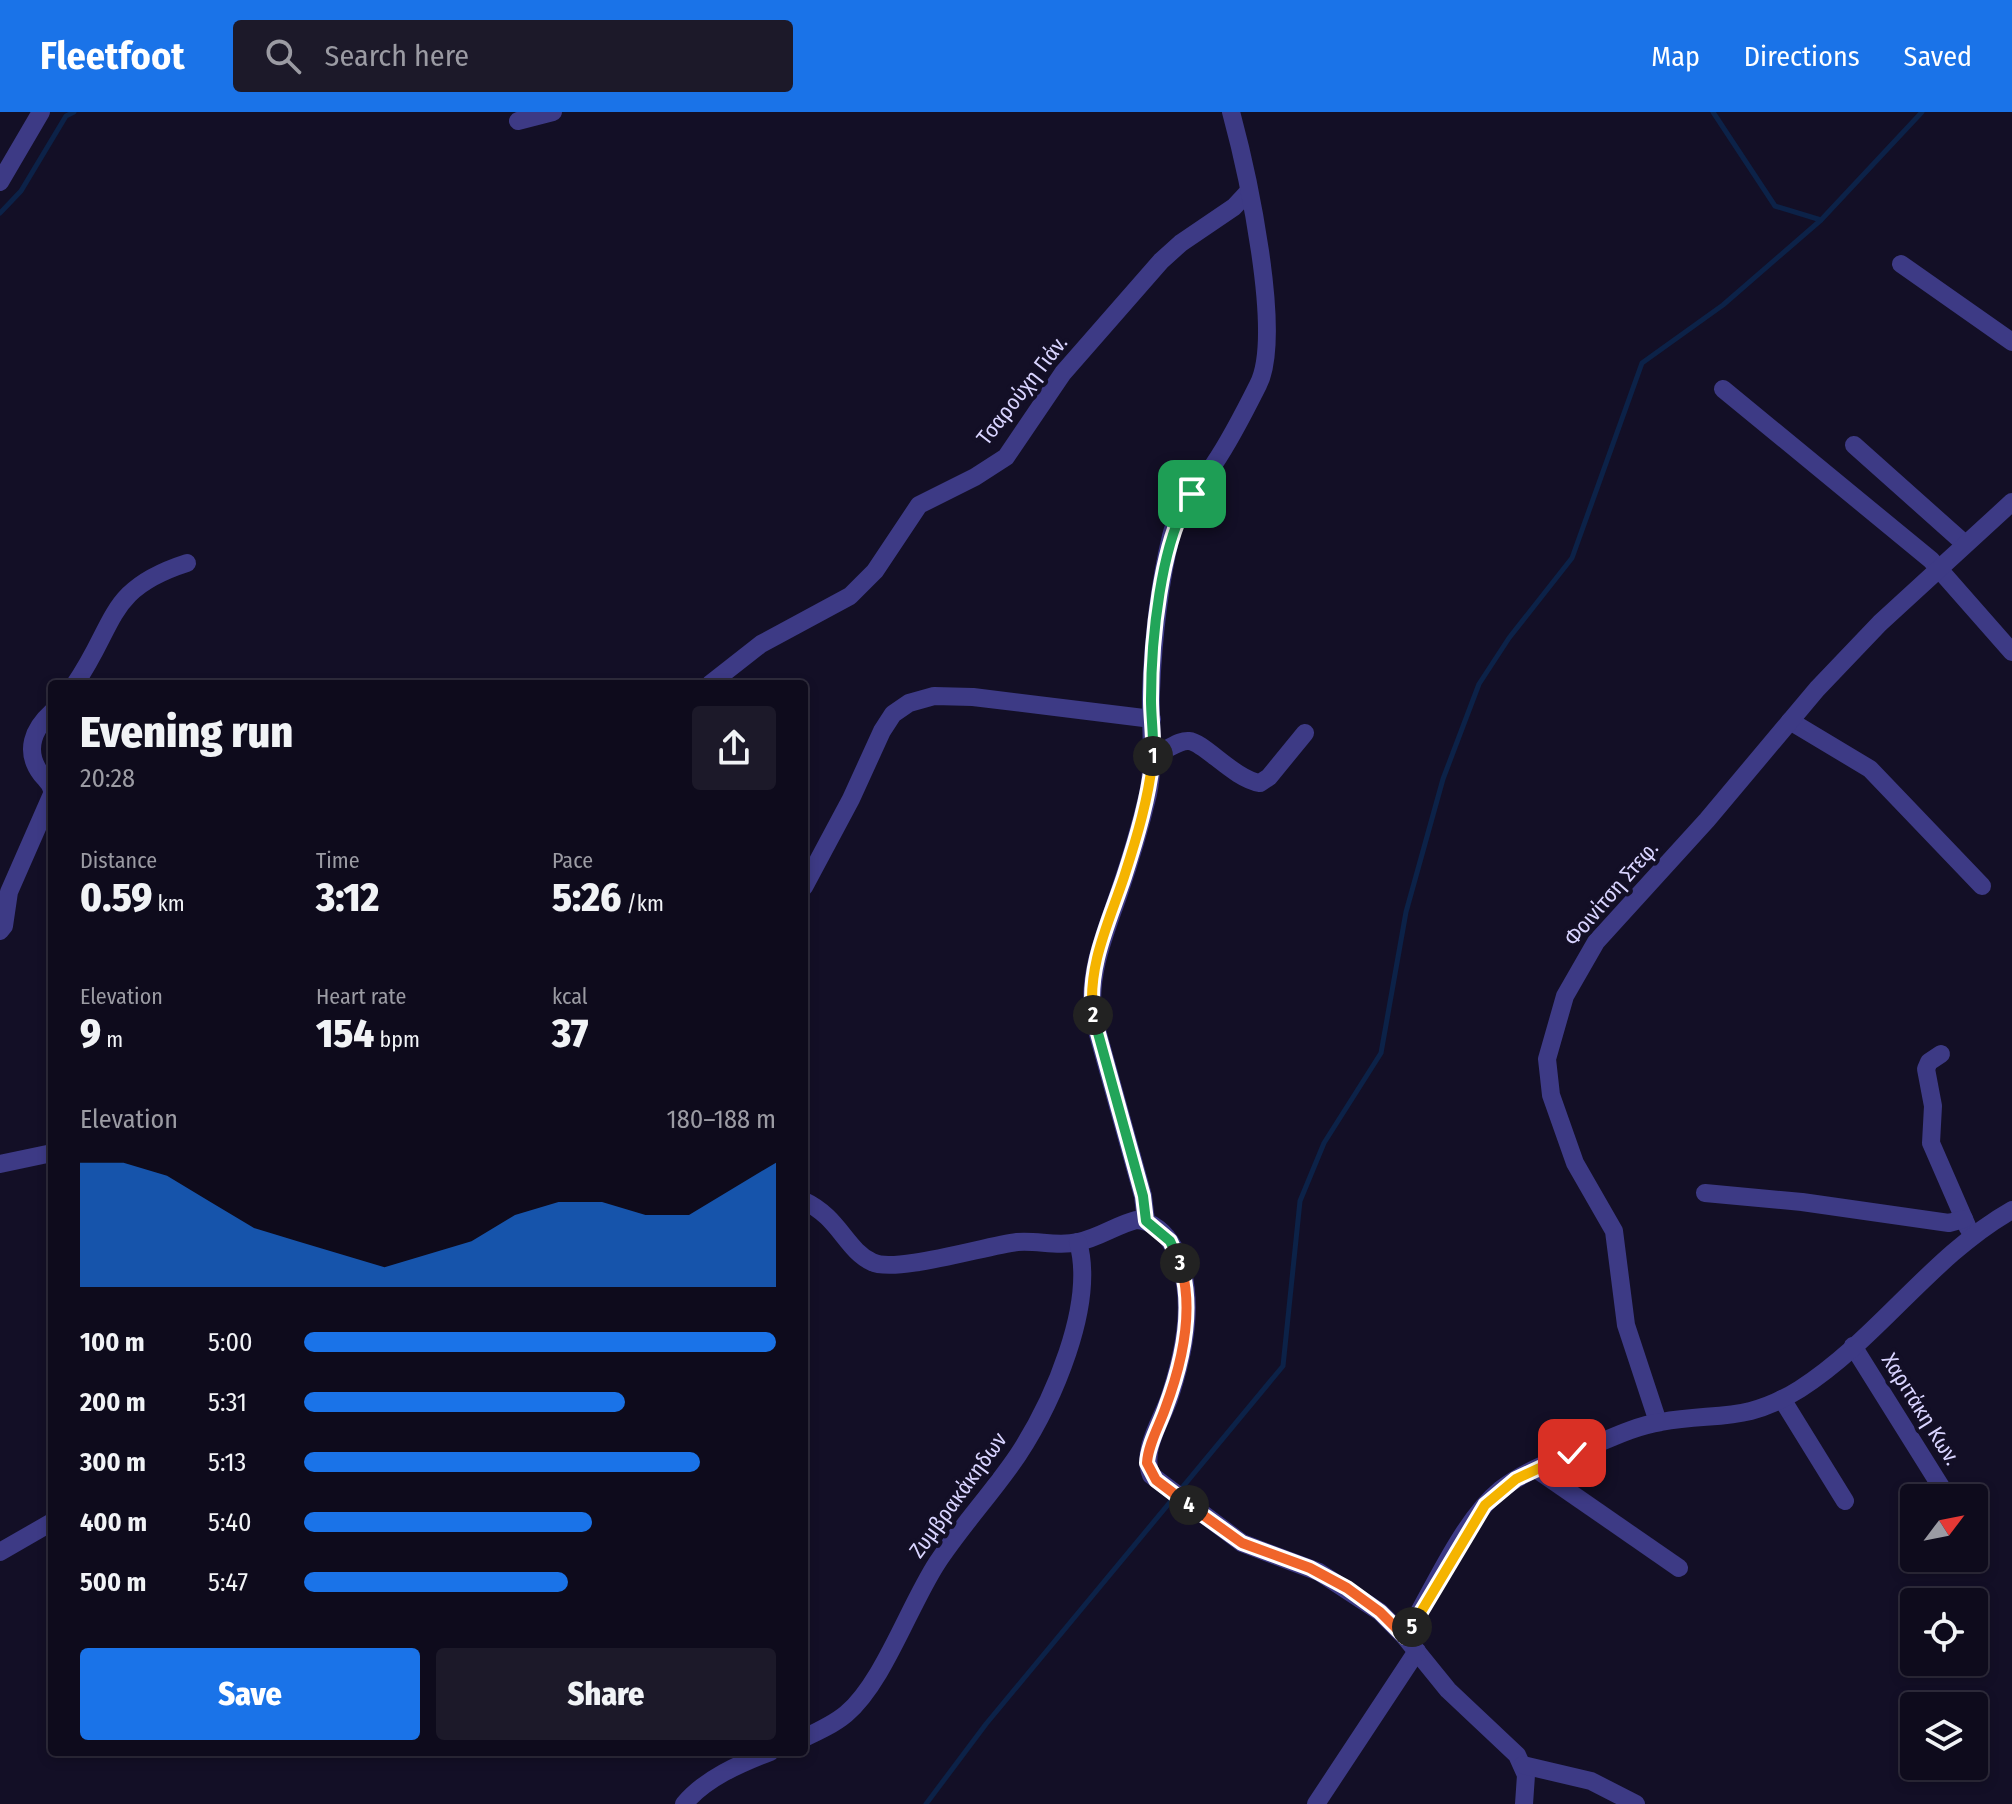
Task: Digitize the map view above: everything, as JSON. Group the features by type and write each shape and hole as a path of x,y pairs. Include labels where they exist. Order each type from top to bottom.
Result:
{"street":[{"path":"0,182 41,112"},
{"path":"518,121 553,112"},
{"path":"1146,1221 1143,1196 1093,1016 1091,989 1098,952 1142,815 1154,753 1154,647 1172,533 1182,509 1220,455 1266,365 1267,335 1255,220 1247,193 1246,165 1231,112"},
{"name":"Τσαρούχη Γιάν.","path":"715,680 761,644 850,596 875,571 919,505 975,477 1006,457 1063,373 1161,261 1181,243 1234,207 1247,193"},
{"path":"1901,264 2012,342"},
{"path":"1723,389 1893,527 1939,570 2012,652"},
{"path":"1854,445 1965,544"},
{"name":"Φοινίτση Στεφ.","path":"1658,1422 1626,1325 1614,1231 1583,1180 1554,1107 1547,1067 1550,1040 1570,985 1596,942 1707,820 1860,642 2012,502"},
{"path":"77,680 124,597 151,578 187,563"},
{"path":"808,880 851,799 888,719 909,703 934,696 973,697 1152,719"},
{"path":"48,716 42,721 31,745 33,759 48,785"},
{"path":"1790,721 1870,769 1982,886"},
{"path":"1154,753 1183,742 1194,742 1222,764 1260,783 1269,777 1305,733"},
{"path":"0,931 4,926 9,892 48,801"},
{"path":"1941,1054 1926,1069 1933,1106 1931,1143 1967,1227"},
{"path":"0,1164 48,1154"},
{"path":"1705,1193 1802,1202 1967,1227"},
{"path":"808,1204 833,1220 868,1261 883,1266 911,1265 954,1253 1022,1242 1078,1242 1125,1223 1146,1221 1162,1232 1174,1248 1187,1297 1175,1379 1148,1454 1148,1466 1156,1480 1242,1543 1310,1568 1347,1588 1380,1612 1448,1690 1511,1747 1523,1765 1527,1785 1524,1804"},
{"path":"1316,1804 1411,1644 1480,1512 1499,1491 1536,1469 1621,1433 1658,1422 1732,1416 1782,1399 1814,1379 1905,1301 1967,1227 2012,1210"},
{"name":"Ζυμβρακάκηδων","path":"808,1736 834,1723 864,1695 939,1560 1026,1441 1053,1388 1075,1323 1082,1284 1082,1258 1078,1242"},
{"name":"Χαριτάκη Κων.","path":"1853,1346 1939,1484"},
{"path":"1782,1399 1845,1501"},
{"path":"1536,1469 1679,1568"},
{"path":"0,1552 48,1524"},
{"path":"684,1804 699,1788 723,1773 761,1756"},
{"path":"1523,1765 1591,1781 1636,1804"}],"waterway":[{"path":"0,213 21,191 66,116 74,112"},
{"path":"1713,112 1775,206 1821,220"},
{"path":"926,1804 986,1724 1283,1366 1300,1201 1324,1143 1381,1053 1406,912 1443,779 1479,684 1509,638 1572,558 1642,363 1723,305 1821,220 1922,112"}],"route":[{"path":"1192,494 1178,516 1172,533 1158,619 1151,697 1154,753 1148,794 1098,952 1091,989 1093,1016 1143,1196 1146,1221 1172,1244 1186,1291 1186,1320 1175,1379 1148,1454 1151,1475 1249,1547 1310,1568 1347,1588 1380,1612 1405,1637 1467,1530 1485,1505 1516,1479 1572,1453"}]}
